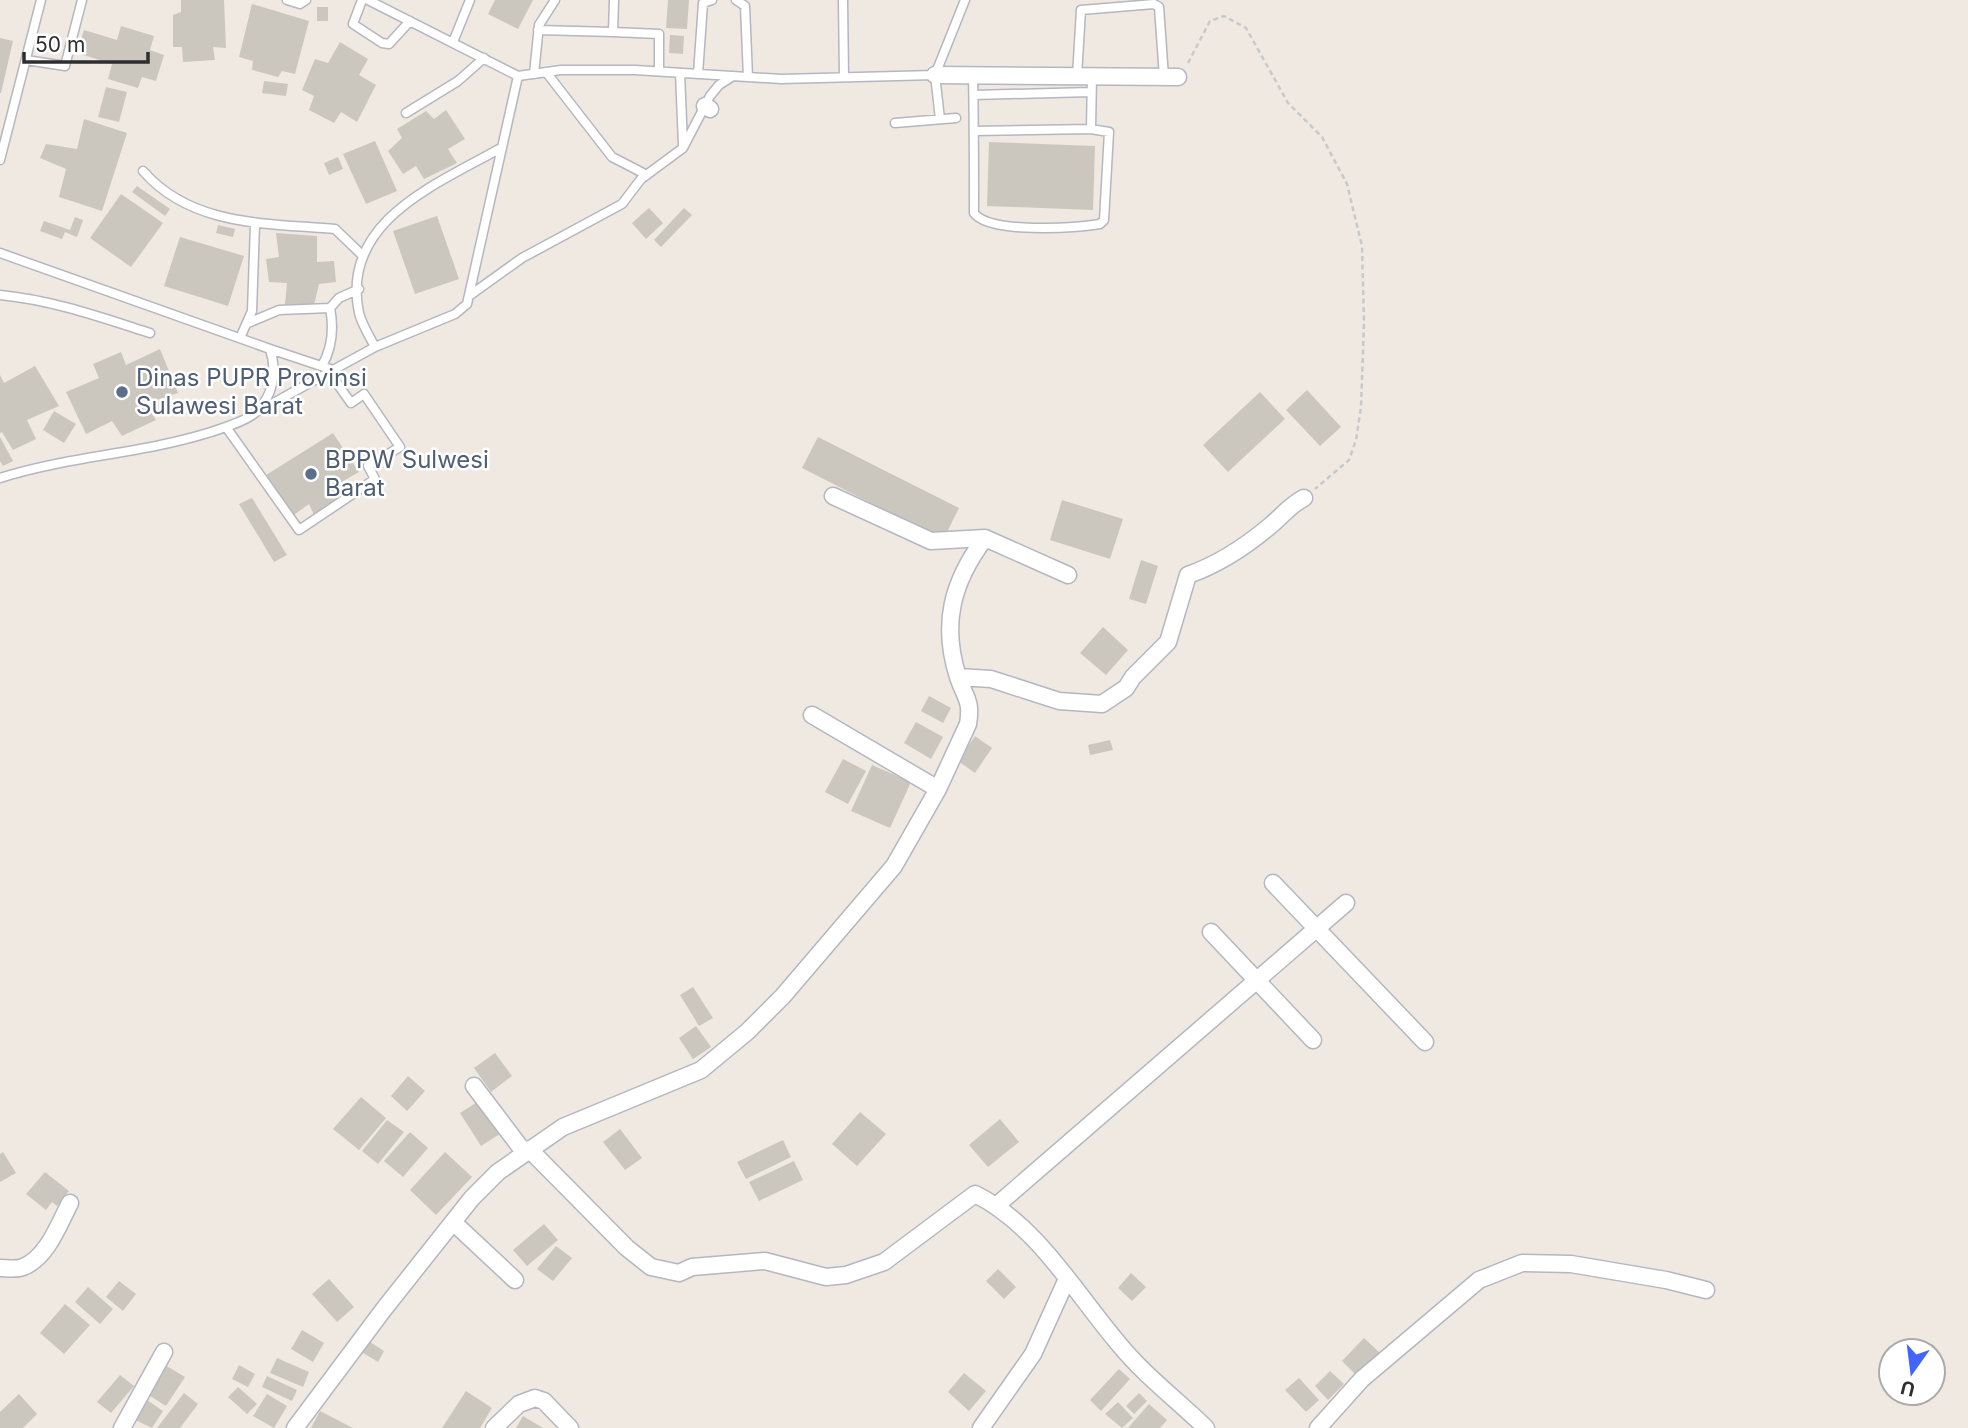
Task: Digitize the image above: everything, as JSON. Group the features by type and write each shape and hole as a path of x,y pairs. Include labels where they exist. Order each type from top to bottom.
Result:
{"street":[{"path":"935,75 1087,82 1171,77"},
{"path":"833,496 930,541 985,538 1068,575"},
{"path":"958,677 991,679 1059,701 1102,704 1126,688 1133,677 1168,642 1188,575 1205,569 1239,549 1275,522 1291,505 1304,498"},
{"path":"295,1428 453,1222 498,1172 526,1150 563,1127 701,1070 747,1032 783,996 894,866 938,789 968,723 971,705 958,677 949,628 951,607 965,565 985,538"},
{"path":"812,715 938,789"},
{"path":"1273,883 1425,1042"},
{"path":"996,1206 1346,903"},
{"path":"1211,932 1314,1040"},
{"path":"474,1086 526,1150 627,1248 652,1267 679,1273 692,1267 765,1261 826,1277 846,1275 884,1262 966,1197 975,1194 996,1206 1050,1256 1066,1281 1118,1344 1206,1428"},
{"path":"0,1268 21,1269 28,1264 48,1244 70,1203"},
{"path":"453,1222 515,1280"},
{"path":"1318,1428 1362,1379 1479,1280 1522,1262 1571,1264 1666,1280 1706,1290"},
{"path":"981,1428 1033,1354 1066,1281"},
{"path":"124,1427 164,1352"},
{"path":"494,1428 519,1404 535,1398 544,1401 570,1428"}],"lane":[{"path":"0,160 41,0"},
{"path":"26,60 65,66 82,0"},
{"path":"287,0 302,4 306,0"},
{"path":"362,0 353,24 382,43 389,44 410,21"},
{"path":"369,0 382,3 410,21 518,76 547,72 659,71 748,77 935,75"},
{"path":"453,42 470,0"},
{"path":"534,74 538,30 555,0"},
{"path":"613,32 614,0"},
{"path":"698,74 700,14 703,3 712,0"},
{"path":"736,0 745,6 748,77"},
{"path":"843,0 844,77"},
{"path":"940,119 935,75 965,0"},
{"path":"1091,129 1081,10 1154,4 1159,7 1171,77"},
{"path":"538,30 660,34 659,71"},
{"path":"406,113 458,81 484,58"},
{"path":"547,72 611,157 647,175"},
{"path":"680,72 683,148"},
{"path":"0,478 47,464 135,452 226,427 254,414 328,370 455,314 467,304 499,149 518,76"},
{"path":"469,296 522,258 622,204 647,175 683,148 719,85 733,76"},
{"path":"973,76 974,213 979,220 994,225 1080,227 1100,224 1107,211 1109,132 1091,129 974,131"},
{"path":"974,95 1087,82"},
{"path":"895,122 957,118"},
{"path":"375,347 359,314 362,255 373,234 391,214 499,149"},
{"path":"143,171 173,197 195,209 255,224 335,229 362,255"},
{"path":"240,338 252,311 255,224"},
{"path":"0,253 328,370 351,403 364,394 400,447 368,466 375,479 299,530 226,427"},
{"path":"248,323 279,310 330,308 339,298 359,289"},
{"path":"0,295 64,306 150,333"},
{"path":"328,370 332,331 330,308"},
{"path":"254,414 271,389 274,373 270,349"}],"path":[{"path":"1171,77 1185,71 1210,21 1224,16 1234,19 1252,37 1288,103 1322,137 1347,184 1362,246 1361,407 1356,440 1349,460 1304,498"}],"building":[{"path":"181,0 224,0 226,48 213,47 215,60 183,62 182,47 173,47 173,15 181,12"},
{"path":"495,0 533,0 518,29 488,14"},
{"path":"668,0 689,0 687,29 666,28"},
{"path":"252,4 309,21 295,74 282,71 278,77 252,70 253,61 239,57"},
{"path":"317,7 328,7 328,21 317,21"},
{"path":"121,26 154,36 150,50 164,55 156,81 142,77 138,88 108,79 112,64 77,53 84,30 117,40"},
{"path":"670,35 684,36 683,54 669,53"},
{"path":"0,38 13,41 1,93 0,93"},
{"path":"340,42 368,59 359,75 376,85 357,122 341,112 334,123 309,110 314,96 302,90 315,59 328,63"},
{"path":"264,81 288,84 286,96 262,93"},
{"path":"106,87 127,92 119,122 98,117"},
{"path":"446,110 465,139 448,149 457,163 424,179 416,166 403,174 388,151 402,138 397,129 426,111 434,119"},
{"path":"84,119 127,133 102,211 59,197 66,169 40,158 46,144 77,149"},
{"path":"375,141 397,191 366,204 343,154"},
{"path":"989,142 1095,146 1093,210 987,206"},
{"path":"338,157 343,169 329,175 324,163"},
{"path":"137,186 170,209 165,216 132,192"},
{"path":"121,194 163,223 131,267 90,238"},
{"path":"649,208 663,223 646,239 632,223"},
{"path":"684,208 692,215 661,247 654,240"},
{"path":"437,216 459,279 415,294 393,231"},
{"path":"75,217 83,220 77,237 65,232 62,239 40,231 44,221 70,230"},
{"path":"218,225 235,229 233,237 216,233"},
{"path":"276,233 317,236 317,262 334,261 336,282 319,284 314,305 285,304 287,283 269,282 266,259 279,257"},
{"path":"180,237 244,256 228,306 164,286"},
{"name":"Dinas PUPR Provinsi Sulawesi Barat","path":"160,349 178,393 146,404 156,420 122,436 112,421 86,434 66,392 99,378 93,364 121,352 126,365"},
{"path":"35,366 59,406 27,420 36,439 13,450 2,432 0,433 0,375 4,383"},
{"path":"1307,390 1341,427 1320,446 1286,410"},
{"path":"1260,392 1285,419 1228,472 1203,445"},
{"path":"54,411 76,424 64,443 43,430"},
{"name":"BPPW Sulwesi Barat","path":"333,433 359,472 338,484 347,497 314,515 309,504 291,517 263,477"},
{"path":"0,437 13,461 3,466 0,461"},
{"path":"818,437 959,508 943,540 802,468"},
{"path":"252,498 287,555 274,562 239,504"},
{"path":"1062,500 1123,519 1110,559 1050,540"},
{"path":"1141,560 1158,566 1146,604 1129,599"},
{"path":"1103,627 1128,650 1106,675 1080,653"},
{"path":"929,696 951,708 943,723 921,711"},
{"path":"916,722 943,737 931,759 904,743"},
{"path":"975,736 992,748 975,773 958,761"},
{"path":"1110,740 1113,750 1090,755 1088,745"},
{"path":"843,759 866,771 848,804 825,792"},
{"path":"872,765 911,782 890,828 851,811"},
{"path":"693,987 713,1018 699,1026 680,995"},
{"path":"696,1026 711,1047 693,1059 679,1038"},
{"path":"495,1053 512,1076 491,1092 474,1068"},
{"path":"408,1076 425,1091 407,1111 391,1096"},
{"path":"361,1097 386,1118 359,1150 333,1129"},
{"path":"482,1099 503,1132 481,1146 460,1113"},
{"path":"860,1112 886,1134 857,1166 832,1144"},
{"path":"1000,1119 1019,1142 988,1167 969,1145"},
{"path":"387,1120 404,1132 378,1164 362,1151"},
{"path":"620,1129 642,1158 625,1170 603,1142"},
{"path":"410,1132 428,1148 403,1177 384,1161"},
{"path":"783,1140 791,1157 746,1179 737,1162"},
{"path":"3,1152 16,1173 0,1182 0,1154"},
{"path":"445,1152 472,1177 436,1215 410,1190"},
{"path":"794,1161 803,1180 759,1201 749,1182"},
{"path":"45,1172 69,1191 57,1206 52,1202 46,1210 26,1194"},
{"path":"544,1224 558,1240 527,1266 513,1250"},
{"path":"556,1246 572,1258 553,1281 537,1269"},
{"path":"998,1269 1016,1287 1004,1299 986,1281"},
{"path":"1131,1273 1146,1287 1132,1301 1118,1288"},
{"path":"329,1279 354,1307 337,1322 312,1294"},
{"path":"119,1281 136,1294 123,1311 106,1297"},
{"path":"88,1287 113,1309 100,1324 75,1302"},
{"path":"65,1304 90,1325 64,1354 40,1333"},
{"path":"302,1330 324,1343 313,1362 291,1349"},
{"path":"1364,1338 1380,1353 1357,1376 1342,1361"},
{"path":"367,1340 384,1351 378,1362 360,1351"},
{"path":"277,1358 309,1372 303,1387 270,1373"},
{"path":"165,1365 185,1377 166,1406 147,1394"},
{"path":"239,1365 255,1374 248,1387 232,1379"},
{"path":"1119,1369 1130,1379 1101,1411 1090,1400"},
{"path":"1330,1371 1344,1384 1328,1400 1315,1386"},
{"path":"964,1373 986,1391 969,1411 948,1392"},
{"path":"120,1375 134,1386 111,1413 97,1402"},
{"path":"267,1376 297,1390 292,1401 262,1387"},
{"path":"1299,1378 1319,1400 1306,1412 1285,1390"},
{"path":"238,1387 257,1404 247,1414 228,1397"},
{"path":"466,1391 492,1408 480,1428 442,1428"},
{"path":"184,1393 198,1404 180,1428 157,1428"},
{"path":"1139,1393 1147,1401 1134,1414 1126,1406"},
{"path":"19,1394 37,1414 23,1428 0,1428 0,1412"},
{"path":"267,1394 287,1406 274,1428 253,1416"},
{"path":"144,1398 163,1411 152,1428 131,1418"},
{"path":"1118,1402 1133,1418 1122,1428 1105,1414"},
{"path":"1149,1404 1167,1420 1160,1428 1128,1428"},
{"path":"320,1411 353,1428 311,1428"},
{"path":"523,1416 543,1428 516,1428"}],"place":[{"name":"Dinas PUPR Provinsi Sulawesi Barat","path":"122,392"},
{"name":"BPPW Sulwesi Barat","path":"311,474"}]}
